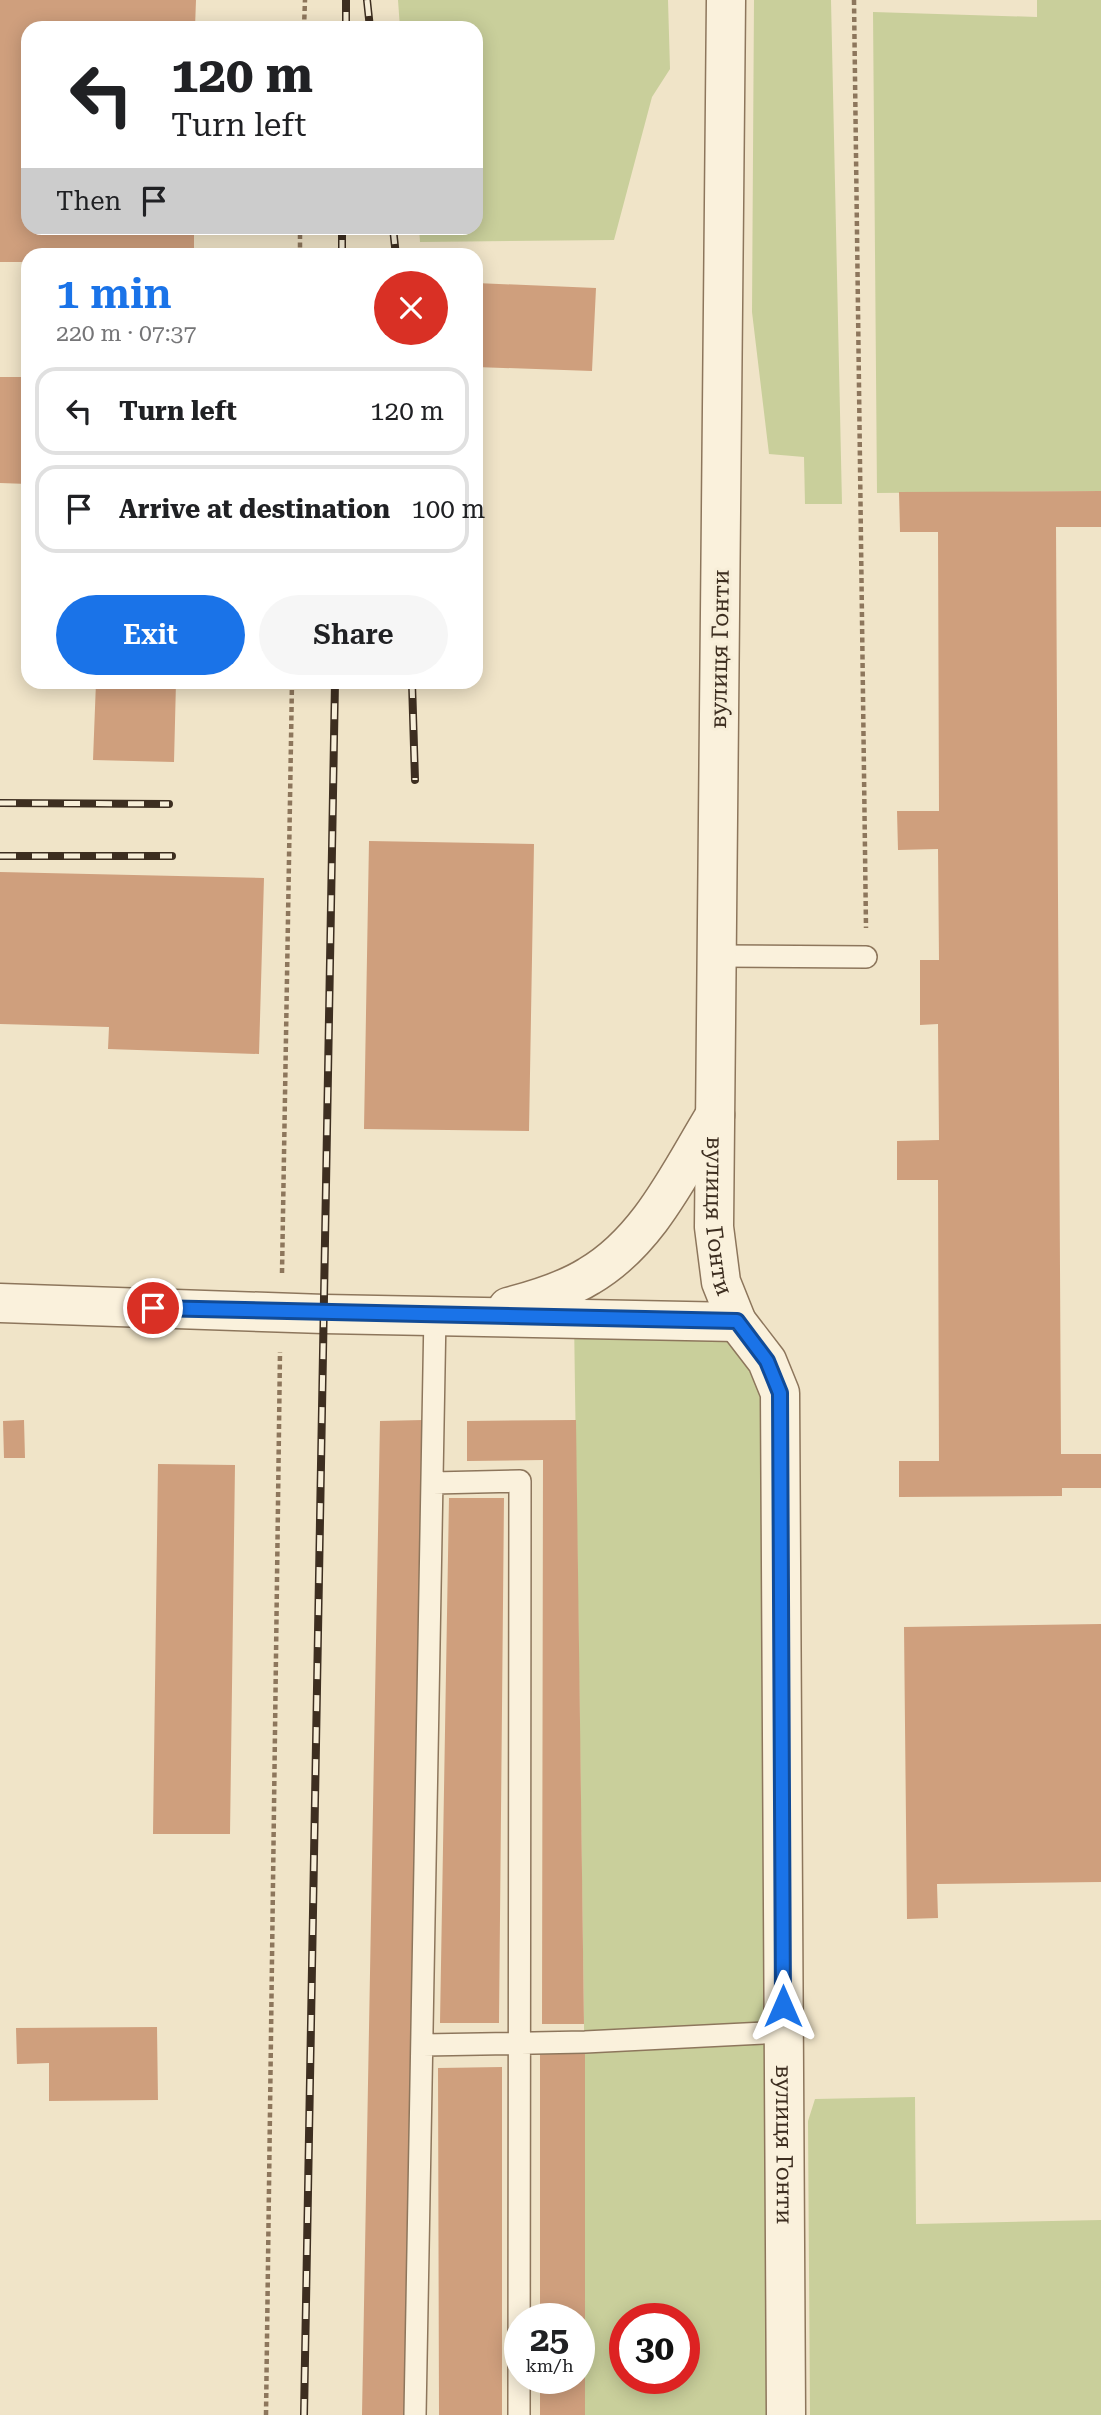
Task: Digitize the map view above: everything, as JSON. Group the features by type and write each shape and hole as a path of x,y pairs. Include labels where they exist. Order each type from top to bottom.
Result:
{"street":[{"name":"вулиця Гонти","path":"726,0 714,1227 721,1282 737,1321 767,1361 780,1393 786,2415"},
{"path":"454,1315 535,1300 589,1276 626,1247 653,1217 716,1114"},
{"path":"0,1303 281,1312 737,1321"}],"lane":[{"path":"718,956 866,957"},
{"path":"415,2415 433,1483 454,1315"},
{"path":"433,1483 520,1481 519,2415"},
{"path":"423,2045 585,2042 784,2032"}],"path":[{"path":"304,0 304,21"},
{"path":"855,0 866,957"},
{"path":"266,2415 292,689"}],"green space":[{"path":"398,0 668,0 670,69 652,97 614,240 420,242 420,235 483,235 483,21 400,21"},
{"path":"754,0 831,0 842,504 805,504 804,457 769,454 752,312"},
{"path":"1037,0 1101,0 1101,491 877,493 873,12 1037,17"},
{"path":"574,1318 737,1322 767,1361 786,2415 585,2415 585,2394 595,2394 595,2303 585,2303 584,2024"},
{"path":"915,2097 916,2224 1101,2220 1101,2415 810,2415 808,2121 815,2099"}],"building":[{"path":"0,0 196,0 195,21 21,21 21,235 194,235 194,248 21,248 21,262 0,262"},
{"path":"483,283 596,288 592,371 483,367"},
{"path":"0,377 21,377 21,484 0,483"},
{"path":"1101,491 1101,527 1056,527 1061,1454 1101,1454 1101,1488 1062,1488 1062,1496 899,1497 899,1461 939,1461 938,1180 897,1180 897,1141 939,1140 938,1024 920,1025 920,960 939,960 938,849 898,850 897,811 939,811 938,532 900,532 899,492"},
{"path":"96,689 176,689 174,762 93,760"},
{"path":"369,841 534,844 529,1131 364,1129"},
{"path":"0,872 264,878 259,1054 108,1049 109,1027 0,1024"},
{"path":"24,1420 25,1458 4,1458 3,1421"},
{"path":"423,1420 406,2415 362,2415 380,1421"},
{"path":"576,1420 584,2024 542,2024 543,1460 467,1461 467,1421"},
{"path":"158,1464 235,1465 230,1834 153,1834"},
{"path":"449,1498 504,1498 499,2023 440,2023"},
{"path":"1101,1624 1101,1882 937,1884 938,1918 907,1919 904,1627"},
{"path":"157,2027 158,2100 49,2101 49,2063 17,2064 16,2028"},
{"path":"585,2053 585,2303 540,2303 540,2054"},
{"path":"502,2067 502,2415 439,2415 438,2068"},
{"path":"540,2394 585,2394 585,2415 540,2415"}],"railway":[{"path":"346,0 346,21"},
{"path":"367,0 369,21"},
{"path":"342,235 342,248"},
{"path":"394,235 395,248"},
{"path":"304,2415 335,689"},
{"path":"412,689 415,780"},
{"path":"0,803 169,804"},
{"path":"0,856 172,856"}],"route":[{"path":"153,1308 324,1314 737,1321 767,1361 780,1393 783,2006"}]}
